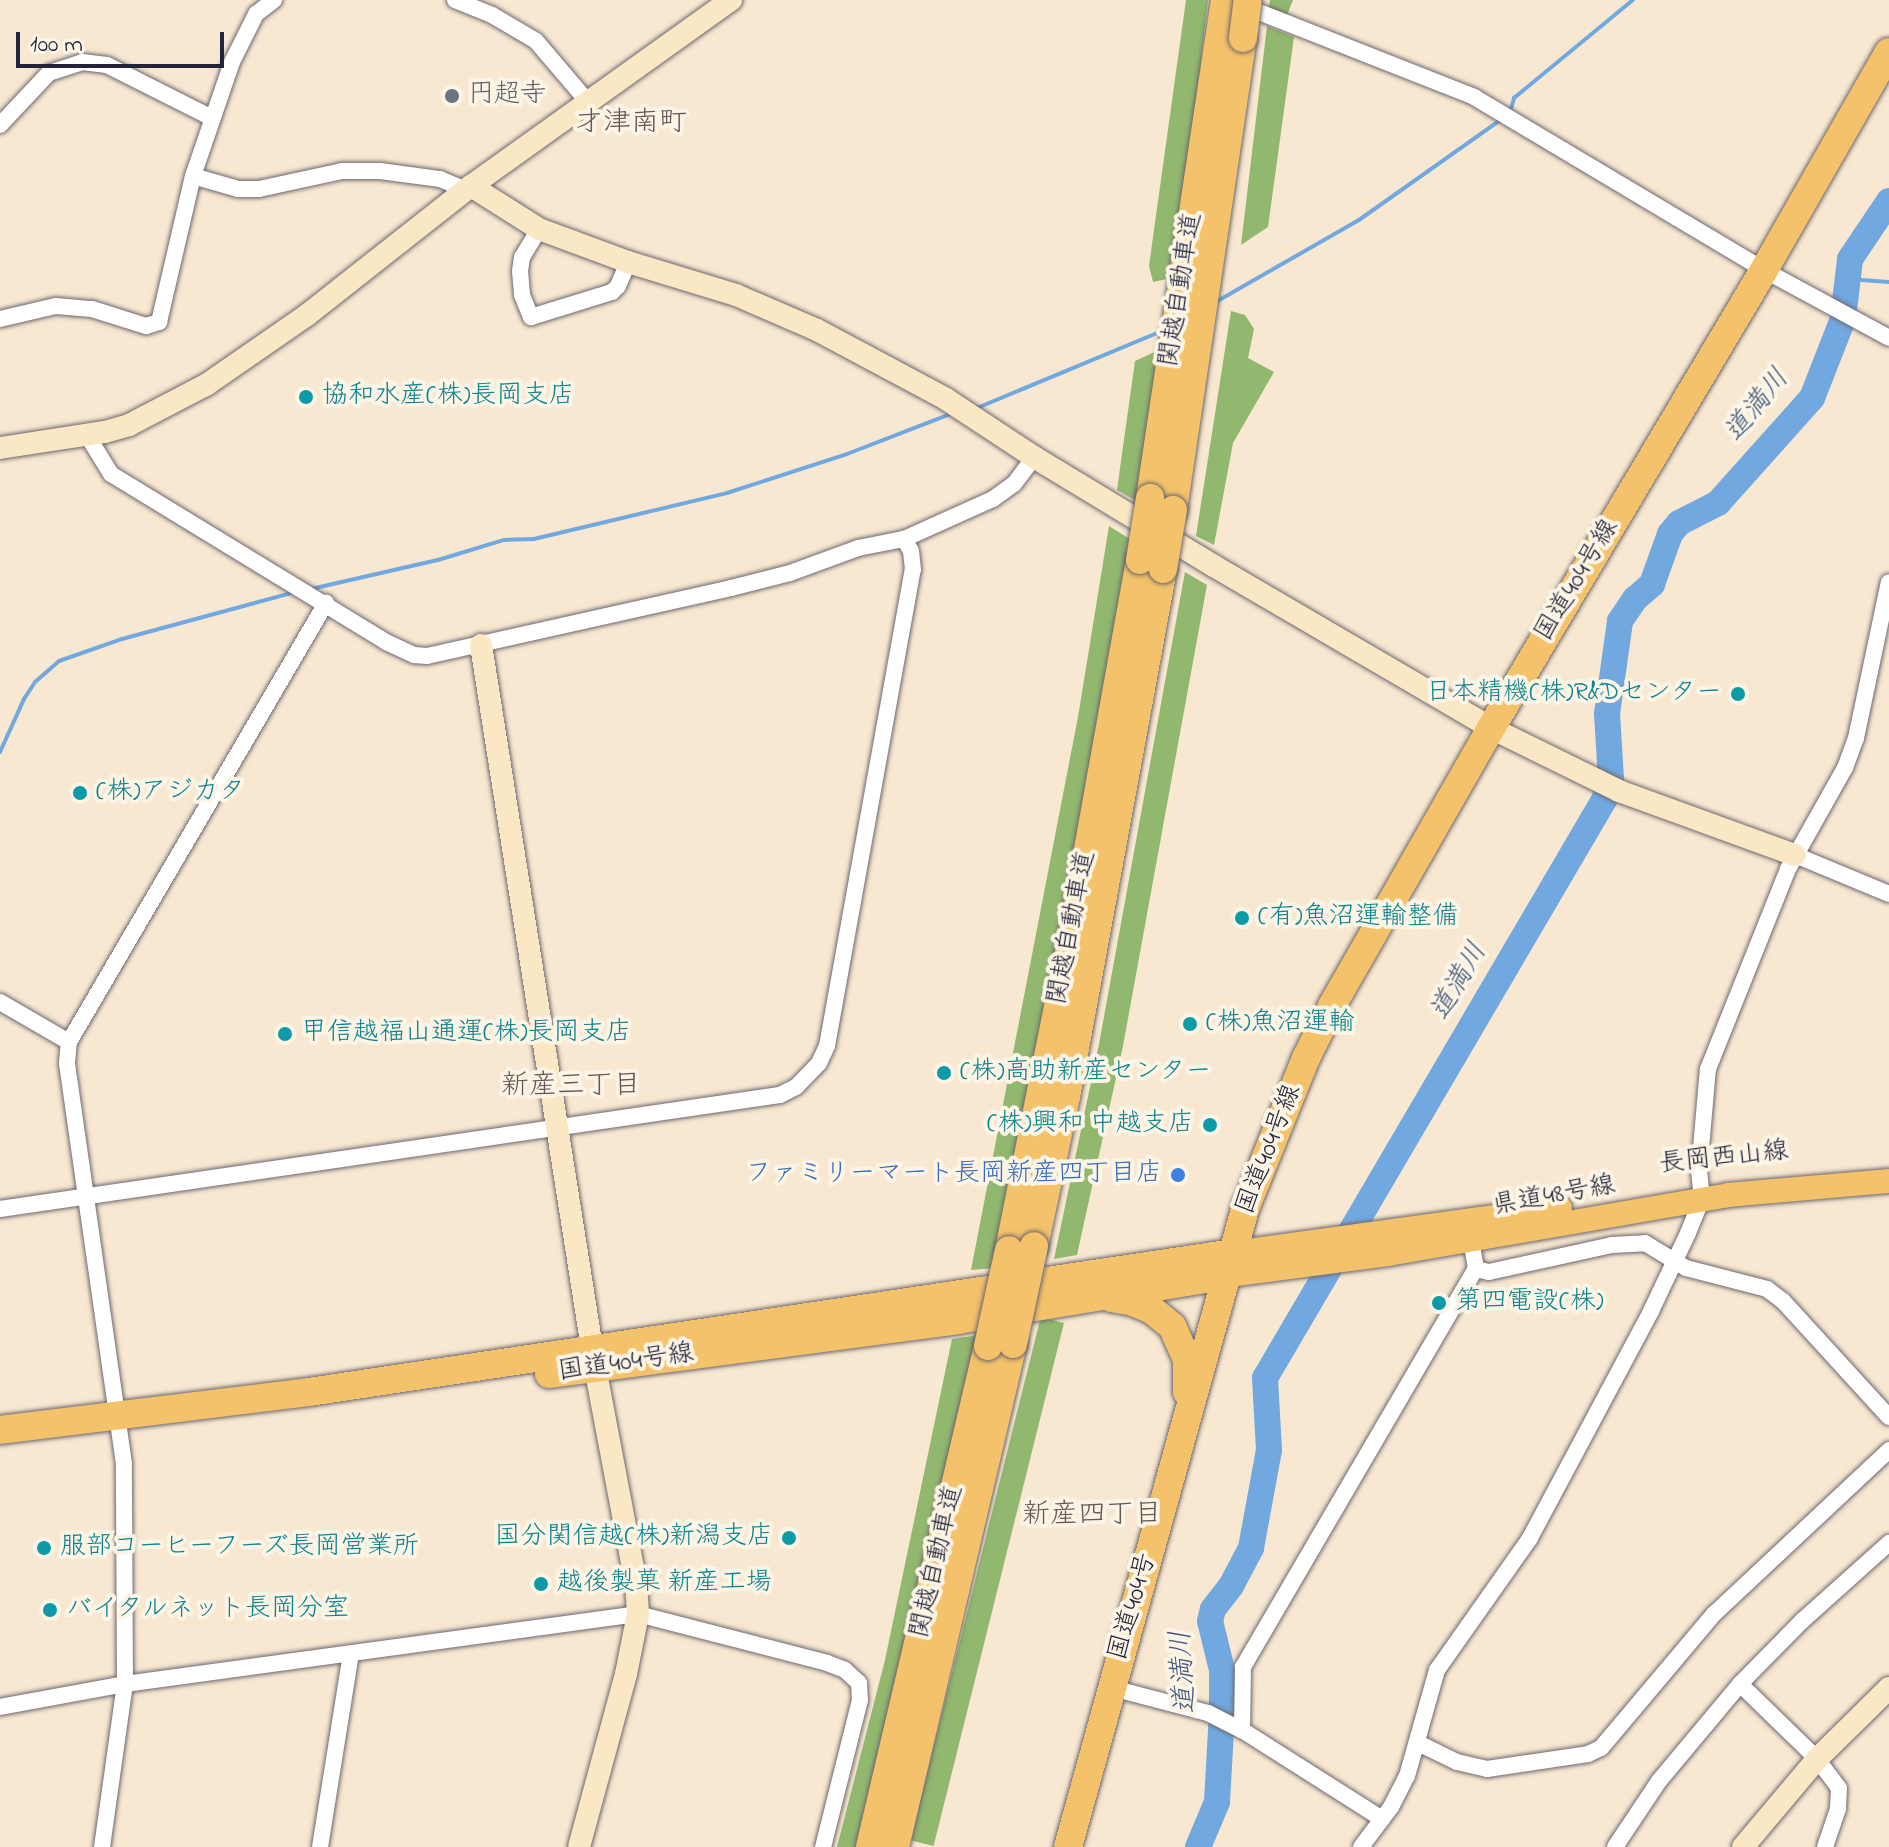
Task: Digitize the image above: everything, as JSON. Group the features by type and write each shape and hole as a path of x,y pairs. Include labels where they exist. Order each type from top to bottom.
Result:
{"highway":[{"name":"関越自動車道","path":"1186,335 1213,242 1232,33 1227,0"},
{"name":"関越自動車道","path":"895,1847 1021,1248 1074,927 1152,564 1186,335 1188,256 1232,33 1248,0"},
{"name":"国道404号線","path":"1231,1264 1267,1147 1333,1004 1491,728 1764,270 1889,52"},
{"name":"国道404号線","path":"594,1358 958,1320 1095,1296 1231,1264"},
{"name":"国道404号線","path":"0,1430 118,1422 594,1358 1231,1264"},
{"name":"国道404号","path":"1068,1847 1231,1264"},
{"path":"1095,1296 1133,1302 1152,1310 1172,1326 1187,1359 1186,1425"},
{"name":"関越自動車道","path":"870,1847 1001,1345"},
{"name":"国道404号線","path":"0,1448 118,1422"}],"main road":[{"name":"長岡西山線","path":"1231,1264 1702,1194 1889,1173"},
{"name":"県道48号線","path":"1231,1264 1471,1240 1702,1194 1889,1181"}],"street":[{"path":"0,319 42,308 74,307 152,327 162,315 193,176 212,118 245,31 256,14 274,0"},
{"path":"455,0 492,15 536,41 588,102"},
{"path":"0,448 87,435 129,425 206,385 307,315 468,188 731,0"},
{"path":"1227,0 1474,97 1764,270 1889,338"},
{"path":"0,125 49,73 72,64 93,62 212,118"},
{"path":"193,176 238,189 259,189 342,171 380,171 440,179 468,188 539,229 628,262 736,295 817,330 946,399 1034,457 1491,728 1619,791 1795,855 1889,894"},
{"path":"539,229 522,257 520,271 522,295 531,317 612,292 618,286 628,262"},
{"path":"87,435 111,474 414,655 427,656 731,588 790,573 858,548 904,539 993,499 1014,484 1034,457"},
{"path":"0,1209 558,1125 780,1095 796,1087 819,1063 827,1046 913,570 911,551 904,539"},
{"path":"1361,1847 1407,1776 1437,1670 1530,1538 1676,1261 1702,1194 1700,1157 1708,1069 1795,855 1845,768 1856,738 1889,582"},
{"path":"102,1847 125,1684 127,1584 118,1422 67,1063 69,1042 326,603"},
{"path":"481,645 594,1358 636,1584 638,1614 626,1674 579,1847"},
{"path":"0,1002 69,1042"},
{"path":"1242,1730 1243,1667 1476,1269 1471,1240"},
{"path":"1476,1269 1489,1272 1634,1242 1655,1246 1686,1268 1767,1289 1783,1301 1889,1417"},
{"path":"1418,1743 1457,1762 1487,1769 1588,1754 1601,1748 1714,1614 1889,1450"},
{"path":"1615,1847 1659,1781 1740,1684 1802,1621 1889,1543"},
{"path":"0,1707 125,1684 638,1614 827,1663 845,1670 859,1683 860,1700 823,1847"},
{"path":"320,1847 351,1653"},
{"path":"1740,1684 1817,1759 1839,1788 1840,1800 1825,1847"},
{"path":"1112,1688 1208,1713 1242,1730 1382,1819"},
{"path":"1743,1847 1817,1759 1889,1688"}],"green space":[{"path":"1186,0 1208,0 1176,277 1153,282 1149,266"},
{"path":"1270,0 1293,0 1287,15 1269,8"},
{"path":"1267,26 1294,37 1268,227 1241,245"},
{"path":"1231,311 1245,315 1254,329 1248,358 1274,372 1233,443 1214,545 1196,536"},
{"path":"1165,347 1140,503 1117,490 1135,361"},
{"path":"1109,526 1133,541 1101,723 994,1268 971,1270 1078,717"},
{"path":"1185,572 1207,585 1123,1046 1077,1255 1054,1259 1099,1044"},
{"path":"1041,1317 1064,1323 934,1846 910,1840"},
{"path":"979,1335 858,1847 837,1847 885,1660 952,1339"}],"waterway":[{"path":"1510,113 1514,98 1633,0"},
{"path":"1214,303 1359,220 1503,118"},
{"name":"道満川","path":"1198,1847 1217,1802 1222,1713 1222,1670 1210,1621 1213,1609 1231,1586 1251,1548 1269,1450 1265,1378 1604,800 1611,779 1607,714 1620,621 1635,599 1652,584 1670,534 1679,523 1718,503 1812,398 1843,319 1850,259 1889,201"},
{"path":"1847,279 1889,282"},
{"path":"977,408 1164,330"},
{"path":"311,589 438,560 504,540 534,539 727,493 847,454 953,413"},
{"path":"0,752 35,682 59,661 122,639 295,592"}],"place":[{"name":"円超寺","path":"452,96"},
{"name":"協和水産(株)長岡支店","path":"306,397"},
{"name":"日本精機(株)R&Dセンター","path":"1738,694"},
{"name":"(株)アジカタ","path":"80,793"},
{"name":"(有)魚沼運輸整備","path":"1242,918"},
{"name":"(株)魚沼運輸","path":"1190,1024"},
{"name":"甲信越福山通運(株)長岡支店","path":"285,1034"},
{"name":"(株)高助新産センター","path":"944,1073"},
{"name":"(株)興和 中越支店","path":"1210,1125"},
{"name":"ファミリーマート長岡新産四丁目店","path":"1178,1175"},
{"name":"第四電設(株)","path":"1439,1303"},
{"name":"国分関信越(株)新潟支店","path":"789,1538"},
{"name":"服部コーヒーフーズ長岡営業所","path":"44,1548"},
{"name":"越後製菓 新産工場","path":"541,1584"},
{"name":"バイタルネット長岡分室","path":"50,1610"}],"district":[{"name":"才津南町","path":"631,124"},
{"name":"新産三丁目","path":"571,1087"},
{"name":"新産四丁目","path":"1092,1516"}]}
